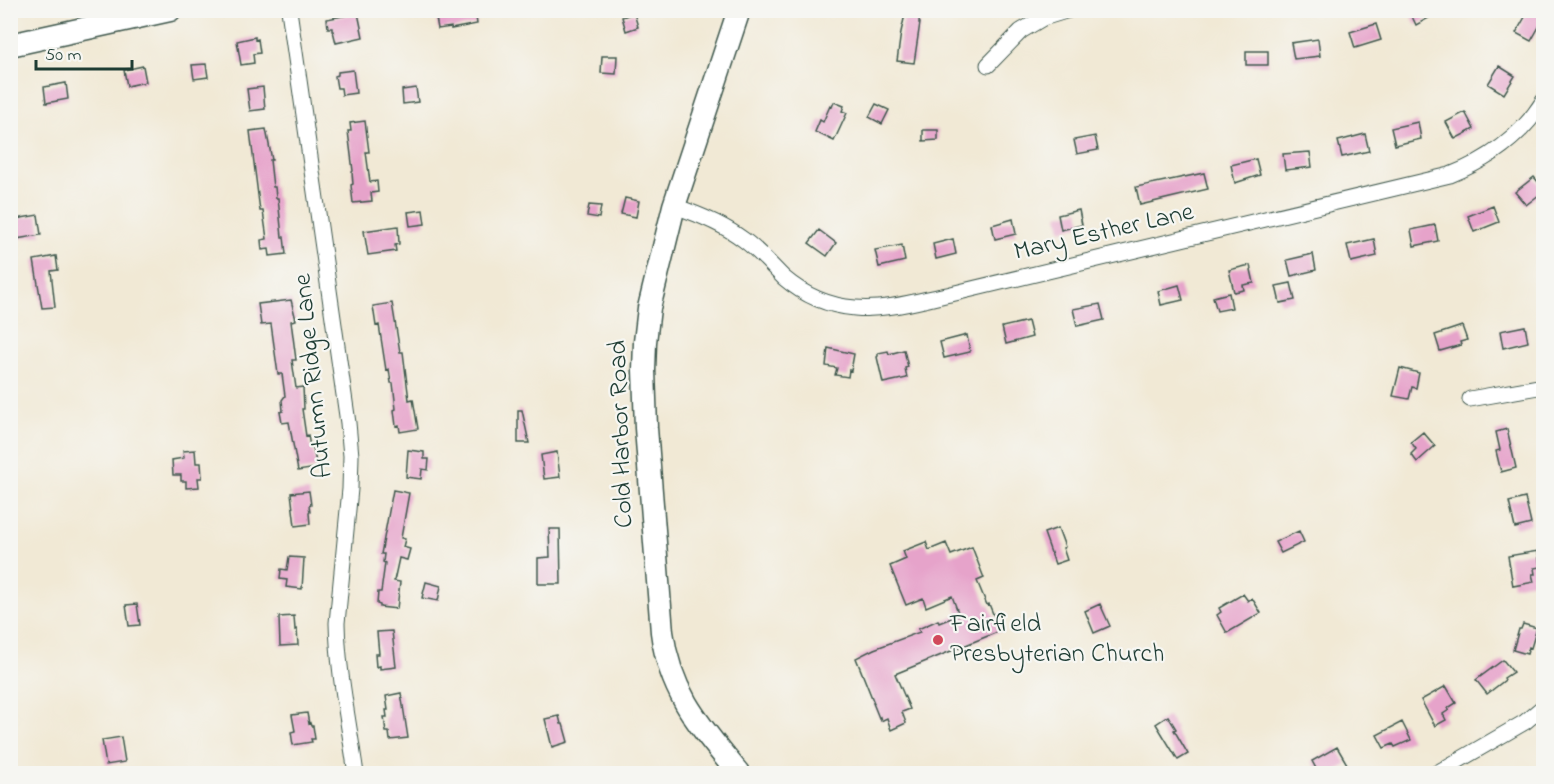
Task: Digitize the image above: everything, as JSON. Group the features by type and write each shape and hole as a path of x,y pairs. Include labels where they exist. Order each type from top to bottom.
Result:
{"main road":[{"path":"10,45 170,10"},
{"name":"Cold Harbor Road","path":"739,10 674,206 649,308 644,370 646,428 662,632 668,664 675,684 686,704 739,774"}],"street":[{"name":"Autumn Ridge Lane","path":"289,10 351,456 337,623 339,664 356,774"},
{"path":"988,64 1021,31 1043,18 1068,10"},
{"name":"Mary Esther Lane","path":"674,206 723,226 744,240 791,283 816,298 837,305 879,308 951,294 1450,175 1490,156 1512,139 1544,100"},
{"path":"1470,399 1544,386"},
{"path":"1435,774 1525,722 1544,706"}],"building":[{"path":"450,10 451,13 475,10 477,24 438,29 435,12"},
{"path":"906,10 920,10 914,63 897,61"},
{"path":"1409,10 1443,10 1416,25"},
{"path":"1529,10 1544,10 1544,18 1531,41 1516,33"},
{"path":"358,13 363,37 336,43 332,28 328,28 327,19"},
{"path":"634,13 638,27 626,31 622,17"},
{"path":"1376,24 1381,40 1355,48 1350,32"},
{"path":"255,37 255,40 258,39 260,53 253,54 254,63 241,65 237,41"},
{"path":"1318,39 1320,56 1294,59 1291,43"},
{"path":"1246,51 1268,51 1268,65 1246,65"},
{"path":"602,56 617,56 616,74 601,73"},
{"path":"206,64 208,77 194,79 192,65"},
{"path":"143,66 146,82 127,86 124,70"},
{"path":"1499,66 1515,76 1504,94 1488,84"},
{"path":"353,70 356,93 342,95 341,88 337,88 335,76 338,72"},
{"path":"66,83 68,99 46,103 44,87"},
{"path":"263,87 265,109 250,111 247,89"},
{"path":"416,88 418,102 403,104 402,90"},
{"path":"834,102 844,106 842,111 847,113 834,141 815,132 820,120 823,122"},
{"path":"876,104 889,110 882,124 869,117"},
{"path":"1465,112 1474,129 1455,139 1446,122"},
{"path":"365,121 370,182 377,181 378,192 371,193 372,201 353,203 351,185 353,184 353,171 348,131 351,131 350,123"},
{"path":"1418,122 1421,139 1395,145 1391,128"},
{"path":"266,129 272,160 270,160 273,187 275,187 276,198 278,198 286,254 270,256 269,249 262,250 261,240 267,239 263,211 260,211 250,131"},
{"path":"923,130 938,130 938,140 923,141"},
{"path":"1365,134 1369,151 1342,157 1338,141"},
{"path":"1095,136 1098,150 1077,154 1074,140"},
{"path":"1310,152 1312,167 1285,170 1283,154"},
{"path":"1256,159 1260,175 1235,183 1231,165"},
{"path":"1204,173 1208,189 1140,205 1136,187"},
{"path":"1534,177 1544,191 1526,205 1515,192"},
{"path":"625,198 639,201 636,217 621,214"},
{"path":"589,205 601,206 599,218 587,216"},
{"path":"1493,206 1499,222 1474,232 1468,216"},
{"path":"423,210 425,224 410,226 408,212"},
{"path":"1079,210 1082,225 1061,230 1058,215"},
{"path":"38,215 41,235 10,240 10,220"},
{"path":"1013,219 1016,234 995,239 992,225"},
{"path":"1435,225 1438,241 1414,246 1411,230"},
{"path":"398,226 399,244 395,245 396,251 368,255 364,231"},
{"path":"819,230 836,243 827,256 809,243"},
{"path":"953,239 956,254 936,259 933,244"},
{"path":"1374,239 1377,256 1351,262 1347,245"},
{"path":"902,245 905,261 879,267 875,250"},
{"path":"1313,254 1316,270 1291,276 1287,260"},
{"path":"56,256 58,270 51,271 55,307 42,308 34,260"},
{"path":"1250,265 1254,283 1243,285 1244,290 1234,292 1229,270"},
{"path":"1291,283 1295,300 1280,303 1276,286"},
{"path":"1179,285 1183,300 1161,305 1158,291"},
{"path":"1229,293 1232,308 1217,311 1213,297"},
{"path":"291,300 296,320 291,321 296,360 292,360 296,388 303,387 304,409 302,409 306,436 308,435 310,447 313,447 317,468 298,471 289,422 282,423 280,412 283,411 282,400 285,396 282,374 278,374 271,324 261,325 258,304"},
{"path":"392,303 400,352 403,352 409,400 413,399 418,429 400,432 399,425 396,426 393,383 391,383 389,369 386,370 379,325 376,326 373,306"},
{"path":"1100,304 1104,320 1077,326 1073,309"},
{"path":"1028,321 1032,337 1006,344 1002,327"},
{"path":"1462,326 1467,340 1460,342 1461,345 1440,351 1435,335"},
{"path":"1525,326 1528,342 1503,348 1500,331"},
{"path":"967,335 970,352 944,358 940,342"},
{"path":"828,348 854,354 848,377 835,375 837,368 826,366"},
{"path":"904,350 908,367 905,368 907,378 883,383 878,353 888,351 889,354"},
{"path":"1400,368 1419,373 1416,388 1412,387 1409,399 1393,396"},
{"path":"518,410 522,410 529,443 518,443"},
{"path":"1507,429 1516,468 1501,472 1496,451 1500,450 1496,432"},
{"path":"1423,432 1435,446 1417,462 1411,454 1416,449 1411,442"},
{"path":"195,450 196,463 201,463 202,478 198,478 199,487 186,488 186,481 181,481 181,475 173,475 172,460 184,458 183,451"},
{"path":"408,450 424,452 424,459 429,459 428,470 422,469 421,479 406,477"},
{"path":"557,452 560,477 544,479 541,455"},
{"path":"393,490 409,493 401,538 405,539 403,547 410,549 407,560 399,558 394,581 400,582 397,609 380,607 377,604 385,563 383,562 384,554 381,554"},
{"path":"309,491 310,524 295,526 291,493"},
{"path":"1525,498 1531,524 1515,528 1509,502"},
{"path":"1058,528 1067,560 1055,564 1044,533"},
{"path":"549,529 560,529 561,584 538,584 538,558 550,557"},
{"path":"1299,531 1304,542 1281,553 1275,542"},
{"name":"Fairfield Presbyterian Church","path":"926,542 929,550 946,543 951,555 972,547 984,578 977,581 1000,631 895,674 910,709 902,712 906,723 891,730 887,718 881,721 879,718 856,658 920,632 918,629 938,620 939,623 959,615 952,596 926,607 923,598 906,605 890,566 906,559 903,551"},
{"path":"1538,551 1540,567 1534,568 1535,574 1532,574 1534,582 1513,586 1508,556"},
{"path":"289,557 304,558 302,589 286,587 287,580 280,579 281,569 287,570"},
{"path":"426,582 441,586 438,601 422,598"},
{"path":"1243,594 1248,601 1252,598 1261,613 1227,633 1217,615 1221,612 1219,608"},
{"path":"137,604 140,625 129,626 126,605"},
{"path":"1100,604 1110,626 1094,633 1085,611"},
{"path":"294,616 298,645 280,646 279,617"},
{"path":"1523,624 1537,628 1527,654 1513,650 1519,629"},
{"path":"392,631 396,667 380,669 380,666 376,667 375,654 379,654 377,632"},
{"path":"1503,660 1513,672 1487,694 1476,680"},
{"path":"1446,686 1456,703 1443,714 1446,720 1435,726 1421,700"},
{"path":"401,693 408,738 390,740 389,732 386,732 384,717 387,717 386,710 388,710 386,696"},
{"path":"307,713 309,724 313,726 315,739 311,739 312,742 293,745 291,732 295,731 292,715"},
{"path":"559,716 568,742 552,747 545,719"},
{"path":"1168,716 1188,754 1178,760 1156,724"},
{"path":"1402,722 1411,740 1395,747 1393,744 1384,748 1377,735"},
{"path":"121,737 125,762 106,765 102,740"},
{"path":"1337,747 1347,764 1333,774 1319,774 1312,761"}],"place":[{"name":"Fairfield Presbyterian Church","path":"938,640"}]}
